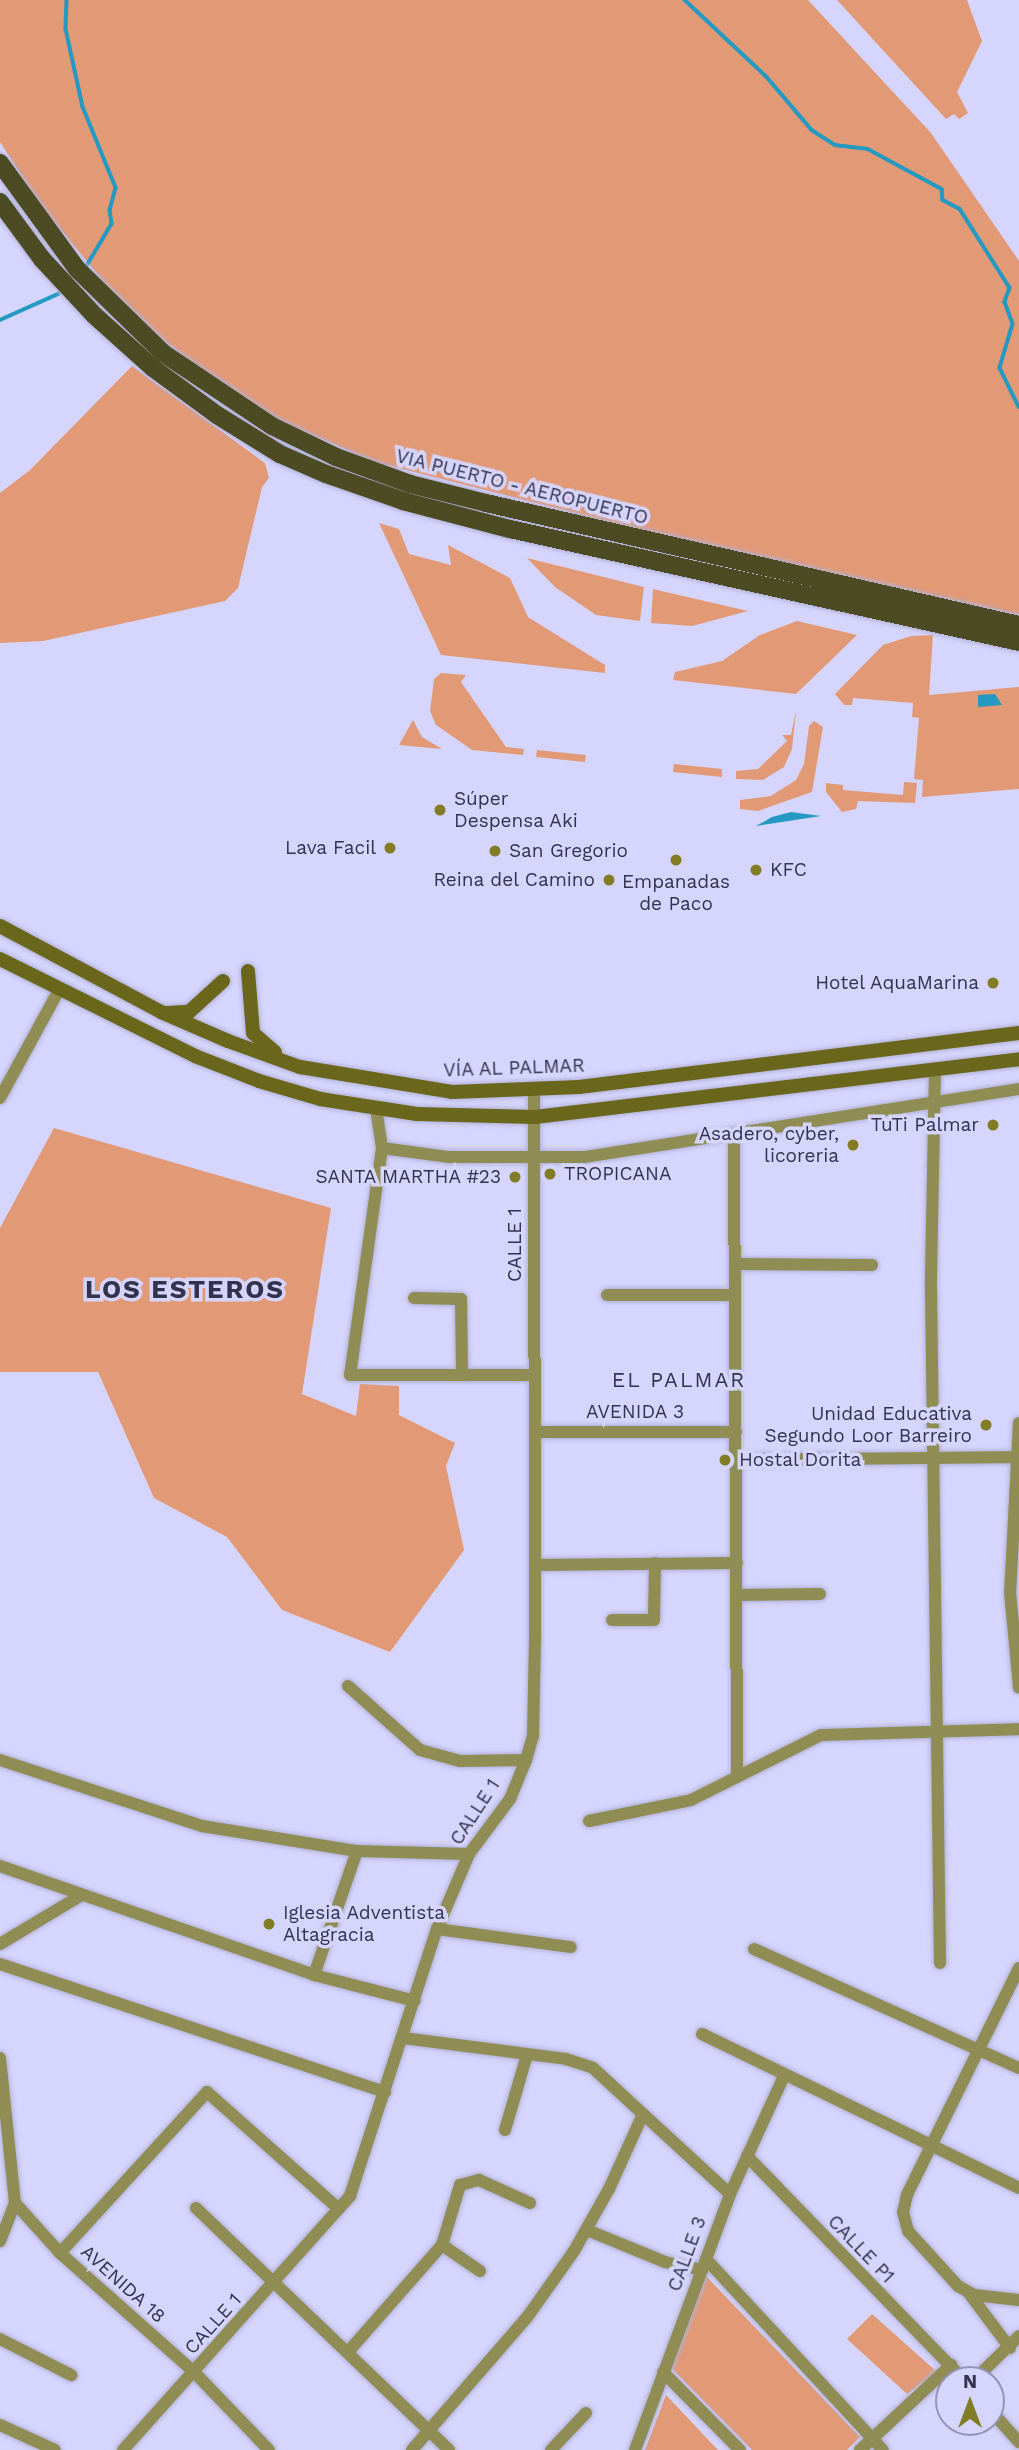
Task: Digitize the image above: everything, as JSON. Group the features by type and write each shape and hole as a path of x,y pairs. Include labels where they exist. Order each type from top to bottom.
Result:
{"main road":[{"name":"VIA PUERTO - AEROPUERTO","path":"0,163 77,269 163,353 272,425 336,457 410,484 486,503 1019,625"},
{"path":"0,202 42,259 94,315 153,368 228,422 326,474 403,501 510,530 1019,642"},
{"name":"VÍA AL PALMAR","path":"0,926 161,1012 300,1067 452,1093 534,1091 1019,1033"},
{"path":"0,959 59,990 259,1081 320,1099 376,1108 535,1117 1019,1059"},
{"path":"248,971 253,1032 264,1046 300,1067"},
{"path":"161,1012 189,1012 223,981"}],"street":[{"path":"1,1093 59,990"},
{"path":"936,1069 931,1287 940,1963"},
{"path":"382,1148 449,1157 585,1157 734,1137 1019,1089"},
{"name":"CALLE 1","path":"123,2450 276,2283 350,2196 438,1929 469,1854 510,1800 526,1760 533,1736 534,1091"},
{"path":"376,1108 382,1148 350,1375 534,1375"},
{"path":"734,1137 737,1777"},
{"path":"735,1264 872,1265"},
{"path":"607,1296 735,1294"},
{"path":"414,1298 461,1299 462,1375"},
{"path":"1019,1423 1016,1542 1019,1688"},
{"name":"AVENIDA 3","path":"534,1432 736,1432"},
{"path":"736,1460 1019,1457"},
{"path":"612,1620 654,1620 655,1563"},
{"path":"535,1565 737,1563"},
{"path":"737,1595 820,1594"},
{"path":"348,1686 420,1750 460,1761 526,1760"},
{"path":"589,1821 691,1800 821,1735 1019,1729"},
{"path":"0,1760 202,1826 357,1851 469,1854"},
{"path":"314,1975 357,1851"},
{"path":"0,1866 80,1896 314,1975 415,2001"},
{"path":"0,1944 80,1896"},
{"path":"438,1929 571,1947"},
{"path":"754,1949 1019,2068"},
{"path":"0,1964 385,2092"},
{"path":"1010,2348 968,2291 937,2267 908,2231 903,2212 1019,1968"},
{"path":"702,2034 1019,2188"},
{"path":"403,2038 527,2055 593,2068 730,2194"},
{"path":"505,2130 527,2055"},
{"path":"0,2058 15,2203 0,2241"},
{"name":"CALLE 3","path":"635,2450 730,2194 784,2076"},
{"path":"60,2253 207,2092 339,2209"},
{"path":"412,2450 528,2316 587,2230 643,2114"},
{"name":"CALLE P1","path":"747,2156 861,2279 951,2365"},
{"path":"348,2352 442,2245 460,2185 479,2180 530,2203"},
{"name":"AVENIDA 18","path":"15,2203 60,2253 194,2372 268,2449"},
{"path":"196,2208 449,2450"},
{"path":"587,2230 665,2262 704,2265 883,2450"},
{"path":"442,2245 480,2271"},
{"path":"968,2291 1019,2300"},
{"path":"990,2366 1019,2336"},
{"path":"0,2339 71,2375"},
{"path":"859,2450 951,2365"},
{"path":"663,2372 740,2450"},
{"path":"551,2450 586,2413"},
{"path":"0,2425 55,2450"},
{"path":"1005,2426 1019,2442"}],"shaded area":[{"path":"0,0 808,0 931,133 1019,261 1019,615 666,536 375,462 285,423 228,389 167,343 104,282 41,206 0,142"},
{"path":"837,0 967,0 982,41 957,92 968,113 959,119 954,114 946,119"},
{"path":"132,366 265,463 269,478 262,487 238,588 225,601 43,641 0,643 0,493 30,470"},
{"path":"379,523 399,529 409,554 451,565 448,545 510,578 528,617 605,665 605,673 441,655"},
{"path":"527,558 644,587 640,621 596,615 555,587"},
{"path":"653,589 748,611 692,626 651,623"},
{"path":"797,621 857,635 796,694 673,680 675,672 722,661 760,635"},
{"path":"933,635 929,695 1019,687 1019,789 922,797 923,780 914,779 919,718 912,717 913,703 853,698 852,705 844,705 835,694 883,645 911,636"},
{"path":"441,673 466,675 461,682 506,747 524,749 523,755 472,750 436,725 430,711 434,679"},
{"path":"796,710 792,749 784,767 763,780 736,779 736,771 758,769 787,741 782,735 791,735"},
{"path":"413,720 422,737 442,749 399,745"},
{"path":"814,721 823,727 812,792 758,811 740,809 740,800 771,796 796,780 804,764 809,726"},
{"path":"537,750 586,755 585,762 536,757"},
{"path":"674,764 722,769 722,777 673,772"},
{"path":"904,782 917,783 915,803 858,801 856,809 842,812 826,792 826,783 843,785 843,790 903,795"},
{"path":"54,1128 331,1208 302,1394 356,1416 360,1384 399,1386 399,1415 455,1443 446,1466 464,1550 390,1652 282,1610 227,1537 154,1498 98,1372 0,1372 0,1228"},
{"path":"706,2276 860,2437 847,2450 752,2450 672,2369"},
{"path":"872,2314 935,2370 935,2373 907,2394 847,2339"},
{"path":"666,2395 718,2450 645,2450"}],"water":[{"path":"995,694 1002,705 978,707 978,695"},
{"path":"791,812 821,816 756,826 772,817"}],"waterway":[{"path":"67,0 66,29 83,107 116,188 110,210 112,224 87,266"},
{"path":"685,0 766,76 812,130 835,145 868,149 942,189 943,200 960,209 1010,288 1005,302 1013,324 1000,368 1019,407"},
{"path":"0,320 58,294"}],"place":[{"name":"Súper Despensa Aki","path":"440,810"},
{"name":"Lava Facil","path":"390,848"},
{"name":"San Gregorio","path":"495,851"},
{"name":"Empanadas de Paco","path":"676,860"},
{"name":"KFC","path":"756,870"},
{"name":"Reina del Camino","path":"609,880"},
{"name":"Hotel AquaMarina","path":"993,983"},
{"name":"TuTi Palmar","path":"993,1125"},
{"name":"Asadero, cyber, licoreria","path":"853,1145"},
{"name":"TROPICANA","path":"550,1174"},
{"name":"SANTA MARTHA #23","path":"515,1177"},
{"name":"Unidad Educativa Segundo Loor Barreiro","path":"986,1425"},
{"name":"Hostal Dorita","path":"725,1460"},
{"name":"Iglesia Adventista Altagracia","path":"269,1924"}],"district":[{"name":"LOS ESTEROS","path":"185,1290"},
{"name":"EL PALMAR","path":"679,1380"}]}
